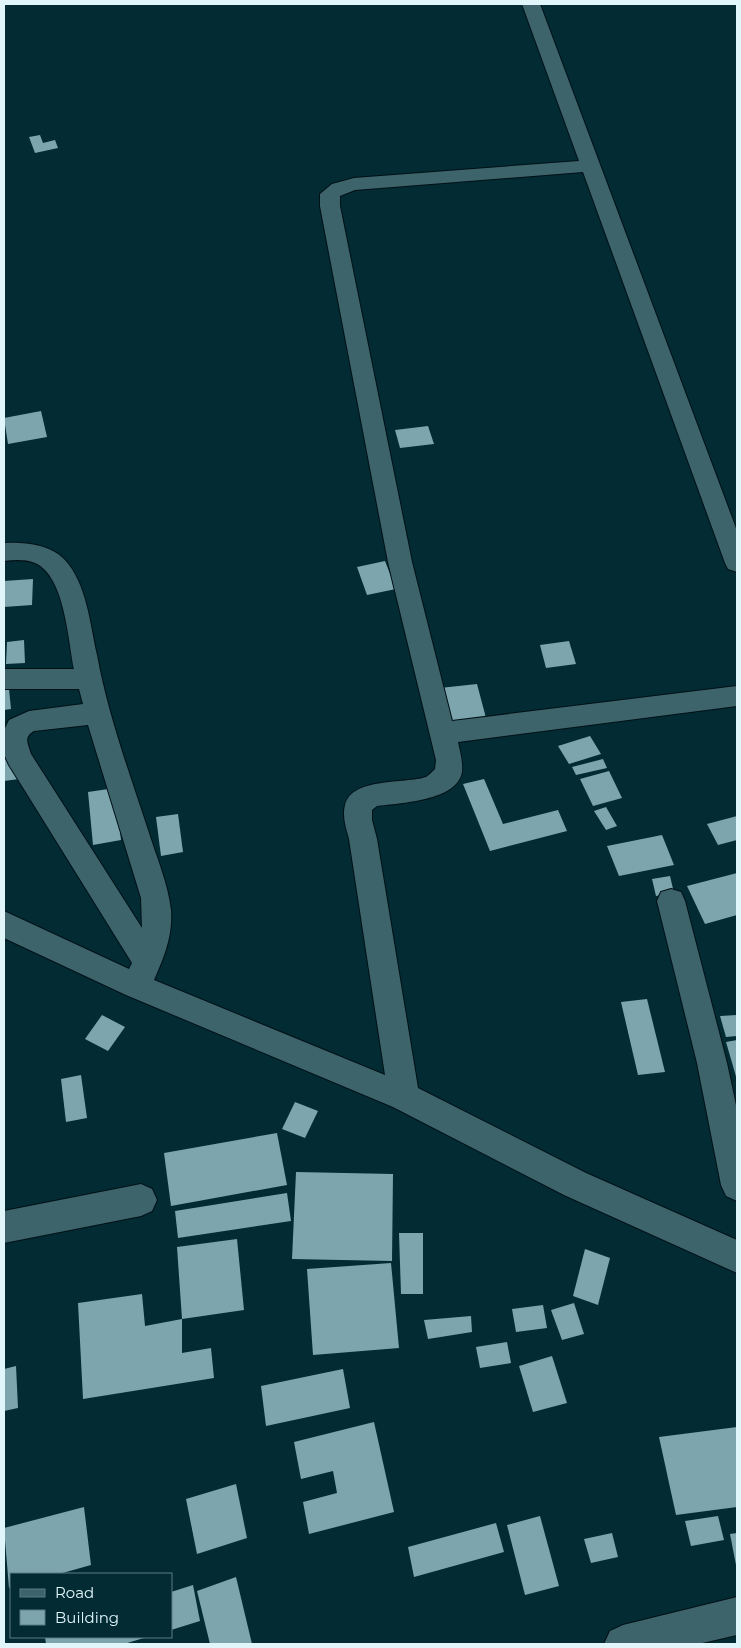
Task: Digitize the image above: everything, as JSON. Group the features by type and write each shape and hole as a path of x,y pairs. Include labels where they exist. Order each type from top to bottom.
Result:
{"street":[{"path":"531,4 737,563"},
{"path":"404,1097 363,839 358,820 358,805 370,796 424,788 437,784 448,774 449,760 400,562 354,336 330,206 330,194 338,188 354,184 592,166"},
{"path":"4,552 18,551 37,554 52,561 62,573 71,598 89,679 155,898 159,919 156,940 142,974"},
{"path":"4,679 89,679"},
{"path":"442,732 737,696"},
{"path":"99,713 29,721 18,727 13,739 18,757 142,974"},
{"path":"671,901 712,1063 737,1185"},
{"path":"4,924 142,974 404,1097 575,1184 737,1257"},
{"path":"4,1227 141,1200"},
{"path":"623,1644 737,1616"}],"building":[{"path":"40,135 43,143 55,140 58,148 35,153 29,137"},
{"path":"41,411 47,437 8,444 4,418"},
{"path":"428,426 434,444 400,448 395,430"},
{"path":"385,561 396,589 367,595 357,567"},
{"path":"33,579 32,605 4,607 4,581"},
{"path":"24,640 25,663 6,664 7,642"},
{"path":"569,641 576,664 546,668 540,645"},
{"path":"477,684 486,718 449,723 440,688"},
{"path":"9,689 11,709 4,710 4,690"},
{"path":"590,736 601,754 569,764 558,746"},
{"path":"11,743 19,779 4,781 4,744"},
{"path":"603,759 607,768 576,775 572,767"},
{"path":"609,771 622,798 593,806 580,779"},
{"path":"484,779 503,824 558,810 567,831 490,851 463,784"},
{"path":"115,788 121,840 93,845 88,792"},
{"path":"606,807 617,826 606,830 594,811"},
{"path":"178,814 183,852 161,856 156,817"},
{"path":"737,816 737,840 718,845 707,824"},
{"path":"662,835 674,865 619,876 607,846"},
{"path":"737,873 737,915 705,924 687,886"},
{"path":"670,876 674,893 656,896 652,879"},
{"path":"647,999 665,1072 638,1075 621,1002"},
{"path":"102,1015 125,1027 108,1051 85,1039"},
{"path":"737,1015 737,1036 726,1037 720,1016"},
{"path":"737,1040 737,1080 726,1042"},
{"path":"81,1075 87,1118 66,1122 61,1079"},
{"path":"295,1102 318,1111 305,1138 282,1129"},
{"path":"277,1133 287,1185 171,1206 164,1153"},
{"path":"296,1172 393,1174 392,1261 292,1259"},
{"path":"287,1193 291,1221 178,1238 175,1211"},
{"path":"399,1233 423,1233 423,1294 401,1294"},
{"path":"237,1239 244,1310 182,1319 177,1247"},
{"path":"585,1249 610,1258 598,1305 573,1296"},
{"path":"391,1263 399,1348 313,1355 307,1269"},
{"path":"142,1294 145,1326 182,1319 182,1353 211,1348 214,1378 83,1399 78,1303"},
{"path":"574,1303 584,1334 562,1340 551,1310"},
{"path":"543,1305 547,1328 516,1332 512,1309"},
{"path":"471,1316 472,1332 428,1339 424,1320"},
{"path":"507,1342 511,1363 480,1368 476,1347"},
{"path":"552,1356 567,1403 533,1412 519,1366"},
{"path":"16,1366 18,1408 4,1411 4,1369"},
{"path":"343,1369 350,1408 266,1426 261,1386"},
{"path":"374,1422 394,1512 309,1534 303,1502 337,1493 333,1471 301,1479 294,1442"},
{"path":"737,1427 737,1507 676,1515 659,1437"},
{"path":"236,1484 247,1538 197,1554 186,1499"},
{"path":"84,1507 91,1565 63,1573 10,1573 9,1588 4,1528"},
{"path":"540,1516 559,1586 525,1595 507,1525"},
{"path":"718,1516 724,1540 691,1546 685,1521"},
{"path":"496,1523 504,1552 414,1577 408,1547"},
{"path":"612,1533 618,1557 591,1563 584,1539"},
{"path":"737,1533 737,1565 736,1565 730,1534"},
{"path":"236,1577 252,1644 210,1644 197,1591"},
{"path":"193,1585 200,1621 172,1630 172,1592"},
{"path":"45,1638 144,1638 124,1644 46,1644"}]}
